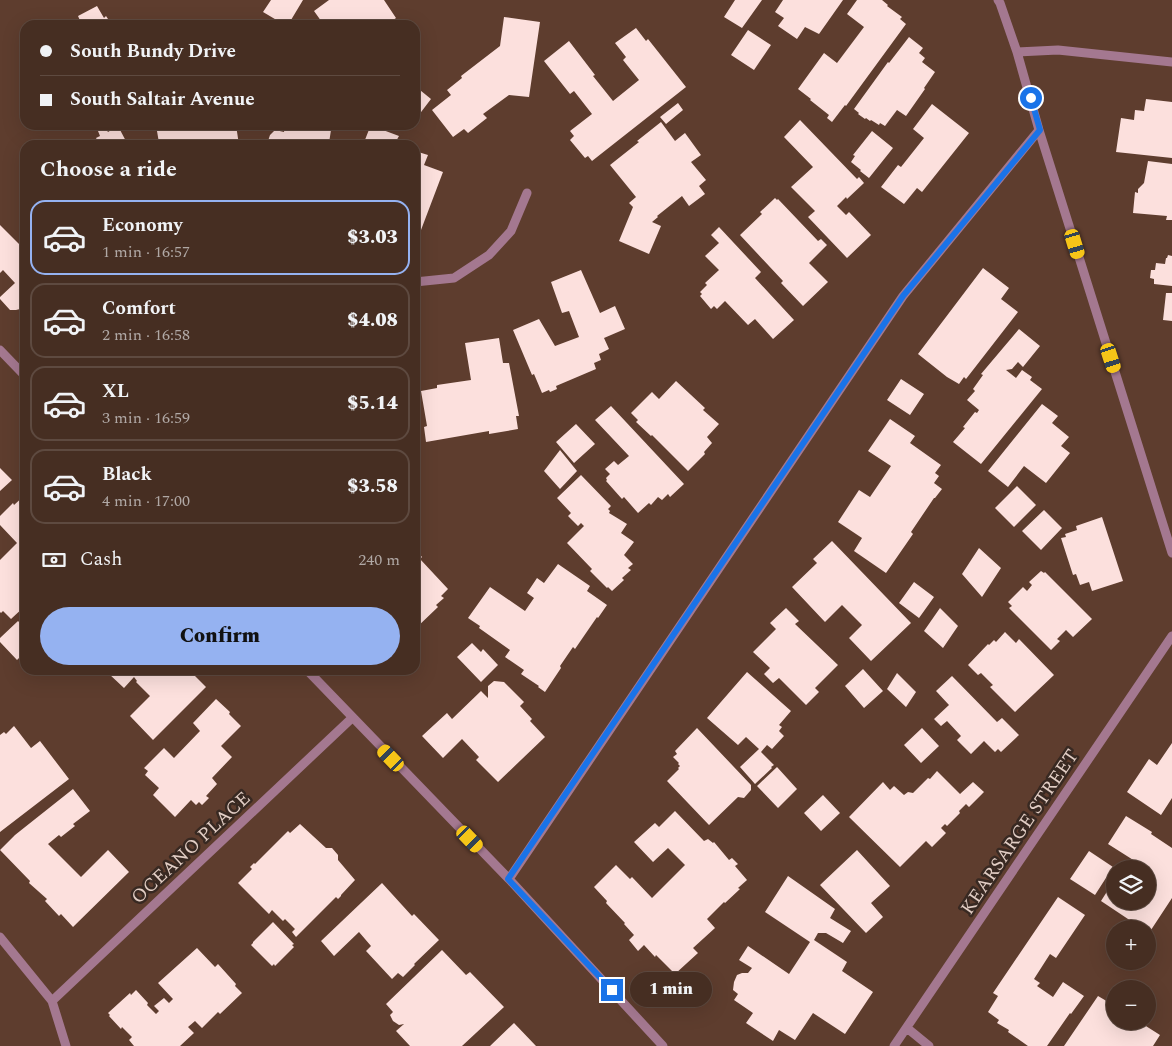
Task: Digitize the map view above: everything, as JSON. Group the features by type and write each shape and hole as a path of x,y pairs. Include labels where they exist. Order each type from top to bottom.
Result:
{"street":[{"path":"998,0 1018,52 1040,130 1168,529 1172,553"},
{"path":"1018,52 1058,50 1172,62"},
{"path":"508,879 903,296 1040,130"},
{"path":"420,281 454,278 489,255 510,231 527,194"},
{"path":"0,350 20,371"},
{"name":"KEARSARGE STREET","path":"894,1046 1172,636"},
{"path":"311,675 508,879 663,1046"},
{"name":"OCEANO PLACE","path":"52,1001 352,718"},
{"path":"0,937 52,1001 66,1046"},
{"path":"907,1028 929,1046"}],"building":[{"path":"271,0 303,0 291,20 277,20 263,12"},
{"path":"329,0 384,0 396,18 393,20 320,20 314,11"},
{"path":"735,0 762,0 742,28 724,17"},
{"path":"783,0 843,0 819,34 805,27 797,39 778,26 784,18 775,12"},
{"path":"857,0 882,0 902,17 900,19 906,24 846,106 832,122 827,118 829,115 798,89 824,53 837,63 864,27 847,14"},
{"path":"97,6 104,18 106,16 109,20 80,20 78,16"},
{"path":"504,17 540,22 529,97 509,95 483,114 487,118 468,133 464,129 453,137 432,110 451,95 447,90 462,78 461,76 500,46"},
{"path":"636,28 646,41 648,39 686,87 592,161 588,156 585,158 570,140 574,136 570,131 592,114 574,91 570,94 544,61 569,41 613,101 639,80 623,60 626,57 615,43"},
{"path":"748,30 771,45 754,70 731,55"},
{"path":"909,37 923,48 919,53 925,58 922,62 935,72 906,116 897,110 885,126 865,119 854,109 888,62"},
{"path":"420,90 431,99 420,113"},
{"path":"1146,99 1172,102 1172,158 1116,152 1121,118 1134,120 1135,110 1144,111"},
{"path":"678,103 683,110 666,124 660,117"},
{"path":"932,104 969,133 922,192 917,188 904,204 881,187 898,165 901,167 924,138 913,129"},
{"path":"800,120 857,179 859,177 864,183 837,206 846,215 849,212 871,235 847,258 808,217 815,211 791,187 813,167 784,137"},
{"path":"661,122 675,141 685,133 701,155 691,162 706,180 699,186 705,194 689,206 682,196 657,216 652,222 661,226 649,254 619,241 633,207 629,203 636,197 610,165"},
{"path":"106,130 108,132 120,130 125,140 97,140 96,138 100,136 98,131"},
{"path":"157,130 237,130 238,140 158,140"},
{"path":"275,130 284,132 284,130 331,130 329,140 268,140"},
{"path":"369,130 383,130 399,136 397,140 365,140"},
{"path":"872,131 893,148 869,178 851,162 855,156 853,155"},
{"path":"420,153 428,155 424,165 443,172 421,230"},
{"path":"1148,161 1172,164 1172,220 1166,220 1167,216 1133,213 1135,192 1138,193 1138,189 1144,183"},
{"path":"775,198 818,241 821,239 827,245 809,263 828,282 803,306 781,283 783,281 740,235 762,214 760,212"},
{"path":"0,225 20,245 20,309 10,310 0,299 15,283 3,270 0,273"},
{"path":"719,227 761,272 755,278 794,320 773,339 755,319 748,325 725,301 717,309 714,306 711,309 700,296 702,294 700,292 707,285 705,283 719,270 705,256 719,243 711,235"},
{"path":"1168,255 1172,256 1172,286 1154,284 1154,279 1150,278 1151,270 1155,270 1156,263 1165,264"},
{"path":"983,268 1009,288 1001,299 1018,312 966,379 964,377 959,384 918,354"},
{"path":"581,270 600,313 615,306 625,329 604,338 609,349 599,354 601,360 594,363 596,369 556,386 557,389 542,393 534,374 532,375 513,330 539,319 555,346 579,337 569,311 562,313 551,282"},
{"path":"1166,293 1172,293 1172,321 1163,320"},
{"path":"1019,329 1040,346 1023,367 1018,362 1012,369 1006,370 1016,378 1022,370 1032,377 1030,380 1042,389 981,464 953,442 975,412 977,413 979,410 967,400 975,391 973,389 983,375 981,374"},
{"path":"499,338 503,363 509,363 519,416 516,416 518,429 489,434 489,431 426,442 424,427 427,426 421,391 437,388 437,385 471,380 465,343"},
{"path":"901,379 924,394 910,415 887,400"},
{"path":"676,381 719,424 707,437 712,443 704,452 705,454 688,471 652,435 636,422 638,420 631,413 652,392 659,399"},
{"path":"1042,404 1058,416 1052,423 1069,437 1061,446 1070,453 1046,483 1024,466 1008,487 988,471"},
{"path":"611,406 684,484 670,497 668,494 662,500 658,497 651,505 649,503 638,513 606,481 610,474 605,469 614,461 618,465 629,456 595,420"},
{"path":"890,419 915,436 910,443 941,465 935,473 939,476 934,483 942,489 911,532 913,534 886,573 854,551 862,538 838,522 859,490 870,497 891,466 868,451"},
{"path":"576,424 595,444 574,463 556,442"},
{"path":"560,450 577,471 560,489 544,471"},
{"path":"0,468 12,480 0,491"},
{"path":"581,475 611,506 608,509 609,513 627,524 621,533 634,542 624,555 633,564 628,568 631,570 622,578 624,580 612,591 590,571 592,569 567,543 584,526 581,523 578,526 568,516 571,513 557,498"},
{"path":"1017,486 1036,505 1014,527 995,508"},
{"path":"20,500 20,611 11,619 3,611 0,612 0,560 17,543 0,525 0,516 13,503 14,505"},
{"path":"1044,510 1062,528 1041,550 1022,531"},
{"path":"1102,517 1123,581 1092,591 1089,582 1080,585 1076,574 1073,575 1061,538 1066,537 1065,534 1077,530 1076,526"},
{"path":"832,541 911,623 871,661 849,638 862,625 842,605 825,622 792,587 817,563 813,559"},
{"path":"979,548 1001,568 982,597 962,574"},
{"path":"420,559 448,589 441,596 444,598 436,605 438,607 420,624"},
{"path":"558,564 590,586 587,591 607,605 575,649 573,647 545,692 521,674 524,670 505,657 510,650 468,618 490,587 525,611 534,598 527,593 537,578 544,583"},
{"path":"1041,571 1045,572 1092,619 1073,637 1066,630 1057,639 1060,641 1051,650 1009,608 1012,606 1008,602 1023,587 1027,591 1032,585 1029,582"},
{"path":"914,582 934,597 919,618 899,603"},
{"path":"786,608 799,621 795,624 838,665 815,688 819,692 806,705 779,678 773,683 764,674 770,668 753,652 776,629 770,623"},
{"path":"940,608 958,626 943,648 924,631"},
{"path":"18,621 20,623 20,657 17,660 0,642 0,638"},
{"path":"1005,632 1016,643 1019,639 1054,675 1015,712 990,687 993,685 981,673 978,675 968,665 988,644 994,640 996,642"},
{"path":"472,643 481,652 483,649 498,665 481,682 457,657"},
{"path":"863,669 883,691 864,708 845,686"},
{"path":"747,672 791,711 779,725 782,727 779,731 784,736 772,749 767,745 761,752 774,765 755,784 740,767 759,749 746,737 738,745 707,718"},
{"path":"897,673 916,692 906,707 887,689"},
{"path":"110,675 194,675 206,687 153,740 130,716 150,696 136,682 134,677 124,688"},
{"path":"952,676 997,722 1002,718 1019,735 1001,752 998,749 995,752 984,741 971,754 957,740 961,736 947,721 941,726 934,719 949,705 936,691"},
{"path":"494,681 504,682 524,702 520,706 532,719 530,721 545,737 498,782 476,760 479,757 462,739 443,758 422,736 447,713 452,719 481,691 488,698 488,686"},
{"path":"216,699 241,726 221,746 232,757 212,778 217,784 206,796 209,798 202,805 199,802 196,805 191,800 175,817 153,795 159,788 145,775 148,771 144,768 164,748 174,758 200,731 193,723"},
{"path":"14,726 31,748 40,741 69,779 0,832 0,735 4,732 6,734"},
{"path":"697,728 751,785 751,790 744,798 738,797 709,825 667,781 680,766 673,757 677,754 675,751"},
{"path":"922,728 939,746 921,763 904,745"},
{"path":"1172,743 1172,798 1161,815 1127,792 1149,759 1157,765"},
{"path":"777,767 797,789 778,808 757,786"},
{"path":"937,771 960,794 973,782 984,792 969,807 966,804 947,826 945,824 941,828 946,833 932,847 926,841 900,867 849,817 883,782 890,790 894,786 904,795 908,792 913,793"},
{"path":"73,789 90,811 73,824 75,826 61,837 59,835 48,844 81,877 108,850 129,872 73,927 61,914 59,916 45,901 47,899 29,883 30,881 0,850 15,835"},
{"path":"823,795 840,813 821,831 804,813"},
{"path":"675,811 704,841 708,839 714,842 729,860 732,858 738,864 735,866 747,880 738,888 740,889 707,919 715,928 693,948 698,953 675,974 644,945 638,951 629,940 634,935 594,887 616,865 630,879 632,877 652,898 685,865 668,848 653,862 634,842 655,823 659,827"},
{"path":"1126,816 1152,832 1151,834 1172,848 1172,898 1156,922 1156,920 1130,920 1114,910 1156,910 1156,860 1133,860 1108,844"},
{"path":"300,824 326,848 332,848 338,855 338,860 355,880 338,899 336,897 296,937 292,932 295,929 285,919 283,921 272,910 269,914 238,883 252,869 250,867 254,863 288,831 290,833"},
{"path":"857,850 890,886 871,903 883,917 866,933 820,885"},
{"path":"1089,851 1106,862 1106,878 1095,895 1070,879"},
{"path":"788,876 835,909 830,918 851,931 843,943 826,933 818,933 814,940 847,962 842,971 873,992 845,1034 813,1013 795,1040 779,1030 773,1041 746,1023 753,1013 734,1000 738,994 733,990 737,975 748,973 752,968 739,960 748,946 789,974 810,942 765,912"},
{"path":"382,883 412,916 414,914 439,940 403,977 398,973 392,979 366,951 371,946 359,932 334,956 321,941"},
{"path":"1106,893 1106,904 1101,901"},
{"path":"1058,897 1085,915 1056,958 1050,954 1034,979 1040,983 1037,986 1053,997 1063,982 1084,996 1047,1046 1028,1046 1008,1032 1009,1030 997,1023 999,1020 988,1012 998,996 993,993"},
{"path":"273,922 294,944 292,945 294,947 275,966 274,964 272,966 251,945"},
{"path":"197,948 215,967 218,964 242,993 220,1014 218,1012 202,1028 195,1021 188,1027 194,1033 180,1046 134,1046 129,1040 132,1037 122,1027 121,1029 108,1013 136,990 156,1014 159,1011 154,1006 164,998 169,1003 173,999 158,983"},
{"path":"442,950 466,975 470,972 504,1007 462,1046 410,1046 396,1031 404,1024 399,1025 393,1021 390,1015 393,1012 386,1004"},
{"path":"1098,996 1106,1001 1106,1030 1152,1030 1160,1035 1153,1046 1064,1046"},
{"path":"514,1023 536,1046 490,1046"}],"route":[{"path":"612,990 508,879 903,296 1040,130 1031,98"}]}
